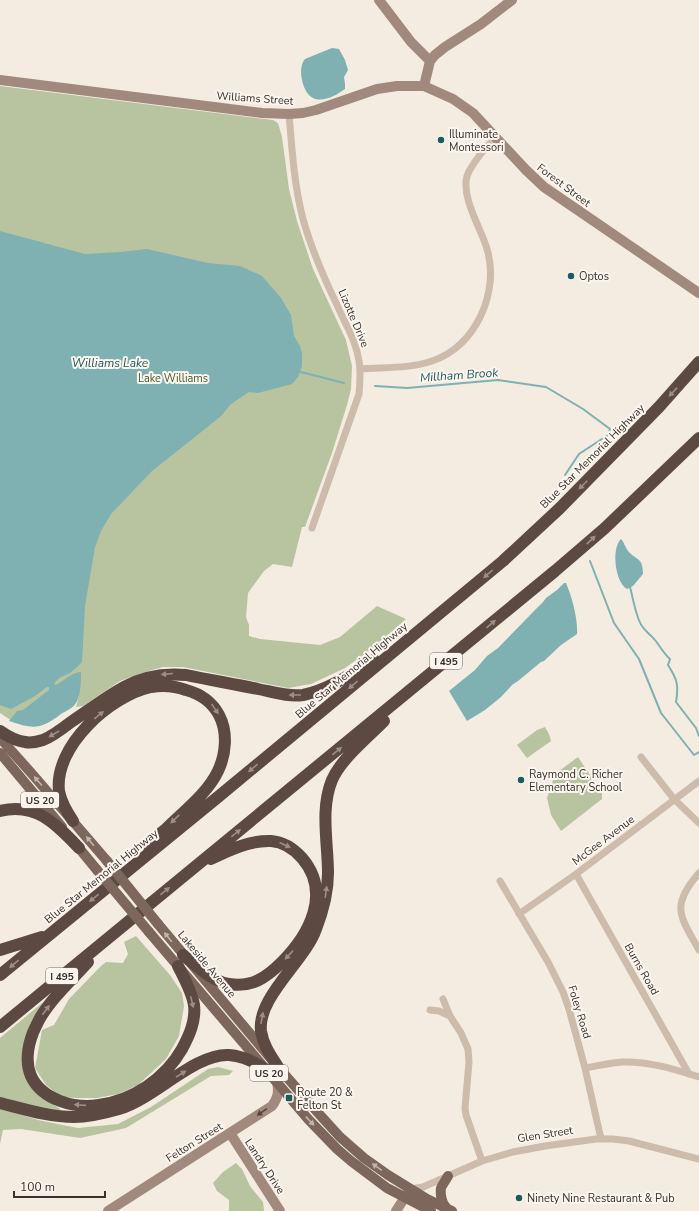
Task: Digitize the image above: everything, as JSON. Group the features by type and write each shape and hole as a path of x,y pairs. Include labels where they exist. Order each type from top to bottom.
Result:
{"highway":[{"name":"Blue Star Memorial Highway","path":"0,975 482,579 532,534 626,442 699,362"},
{"name":"I 495","path":"0,1027 584,546 699,438"},
{"path":"0,731 19,741 25,742 43,740 59,731 125,686 160,675 186,675 280,694 305,694 327,687 342,679 416,634"},
{"path":"273,1069 269,1052 263,1040 261,1031 262,1016 272,995 310,942 324,907 328,882 325,825 328,793 332,780 340,767 354,751 471,640"},
{"path":"73,821 62,801 59,790 59,778 63,764 72,745 86,726 101,713 120,701 140,690 151,687 162,686 182,689 202,696 216,709 223,727 225,737 224,748 219,770 207,788 150,843 135,865"},
{"path":"0,812 20,809 37,813 57,826 78,848"},
{"path":"183,955 214,979 228,984 250,984 262,979 272,973 302,938 312,917 316,893 313,876 304,861 293,849 285,844 276,842 257,842 230,851 207,861 184,875"},
{"path":"124,924 56,998 36,1025 28,1051 28,1067 30,1075 34,1081 44,1091 55,1099 72,1104 85,1106 100,1105 131,1095 158,1078 181,1051 190,1031 193,1018 194,1012 192,1000 178,966"},
{"path":"0,950 49,934"},
{"path":"0,1103 55,1116 73,1118 84,1117 119,1109 135,1102 200,1062 218,1056 236,1056 273,1069"}],"main road":[{"path":"379,0 416,48 430,61"},
{"path":"424,86 430,61 435,55 481,24 512,0"},
{"name":"Williams Street","path":"0,80 262,113 289,114 316,110 369,91 388,86 424,86"},
{"name":"Forest Street","path":"424,86 453,99 481,120 530,174 544,187 699,293"},
{"name":"Lakeside Avenue","path":"0,738 107,861 158,924 273,1069 277,1082 308,1119 344,1155 380,1184 407,1194"},
{"name":"Lakeside Avenue","path":"0,753 148,932 273,1069 340,1137 407,1194"},
{"name":"Felton Street","path":"108,1211 272,1106 277,1099 279,1092 277,1082"},
{"name":"Landry Drive","path":"230,1133 280,1211"},
{"path":"448,1176 441,1188 443,1205 449,1209"},
{"path":"396,1211 407,1194"},
{"name":"US 20","path":"407,1194 427,1199 449,1209"},
{"name":"US 20","path":"407,1194 431,1211"}],"street":[{"name":"Lizotte Drive","path":"289,114 293,167 303,220 337,306 356,344 360,362 359,394 312,528"},
{"path":"360,369 415,366 434,361 447,355 460,345 477,323 485,307 490,286 491,265 487,248 468,199 466,187 467,176 488,145 496,137"},
{"path":"642,757 674,800 699,823"},
{"name":"McGee Avenue","path":"519,914 576,874 699,780"},
{"path":"699,873 685,891 681,910 683,920 699,950"},
{"name":"Burns Road","path":"576,874 689,1074"},
{"name":"Foley Road","path":"500,881 548,962 563,992 585,1068 601,1139"},
{"path":"443,999 450,1016 462,1033 468,1049 469,1062 465,1108 482,1161"},
{"path":"430,1010 439,1011 450,1016"},
{"path":"585,1068 622,1062 672,1069 699,1076"},
{"name":"Glen Street","path":"407,1194 482,1161 512,1152 529,1148 601,1139 630,1141 699,1159"}],"green space":[{"name":"Lake Williams","path":"0,86 273,120 278,123 282,137 289,189 297,221 313,269 346,340 352,366 351,389 332,453 305,527 302,527 292,567 273,564 264,571 248,593 246,617 249,625 249,636 260,639 320,645 340,637 377,606 406,619 373,648 345,668 311,684 288,688 183,667 163,667 120,681 83,706 76,707 79,695 46,718 12,721 0,713"},
{"path":"545,727 551,741 527,758 517,745 537,730"},
{"path":"578,757 600,790 602,799 561,831 551,815 547,798 555,774"},
{"path":"136,936 170,975 182,993 184,1006 179,1036 166,1059 138,1085 118,1094 97,1098 61,1097 46,1085 35,1068 42,1030 54,1025 69,999 101,966 106,962 123,963 128,954 124,942"},
{"path":"42,1003 44,1005 32,1020 25,1038 43,1098 59,1108 63,1113 0,1099 0,1038"},
{"path":"218,1067 233,1071 229,1075 211,1076 126,1128 80,1138 21,1129 3,1130 0,1144 0,1108 38,1120 78,1128 118,1124 151,1107 208,1069"},
{"path":"236,1163 242,1169 250,1186 263,1202 264,1211 228,1211 229,1200 217,1191 213,1183 223,1172"}],"water":[{"path":"332,48 339,49 345,60 348,70 344,77 345,89 334,96 325,99 321,100 313,98 306,91 304,86 301,68 305,59"},
{"name":"Williams Lake","path":"0,231 85,254 147,249 208,263 240,266 262,276 281,298 291,315 294,336 302,353 302,366 298,377 292,384 258,393 249,392 231,404 221,416 152,471 111,514 101,531 95,547 85,606 82,662 70,673 59,678 54,684 56,685 71,675 81,672 78,700 75,705 47,723 30,727 9,721 17,711 23,710 49,690 49,687 11,709 0,705"},
{"path":"621,539 628,551 641,562 643,569 643,574 633,586 627,589 623,585 617,573 615,557 618,544"},
{"path":"566,583 574,608 577,622 577,634 561,645 544,661 512,685 501,697 485,710 467,721 449,691 475,670 487,656 498,648 546,598"}],"waterway":[{"name":"Millham Brook","path":"297,371 344,383"},
{"name":"Millham Brook","path":"375,386 407,388 498,380 546,387 583,409 610,429 608,435 579,454 565,475"},
{"name":"Millham Brook","path":"590,561 614,623 639,659 661,713 694,755 699,752"},
{"path":"630,587 636,613 643,628 670,659 668,665 675,678 677,687 676,702 696,728 699,736"}],"place":[{"name":"Illuminate Montessori","path":"441,140"},
{"name":"Optos","path":"571,276"},
{"name":"Raymond C. Richer Elementary School","path":"521,780"},
{"name":"Route 20 & Felton St","path":"289,1098"},
{"name":"Ninety Nine Restaurant & Pub","path":"519,1198"}]}
